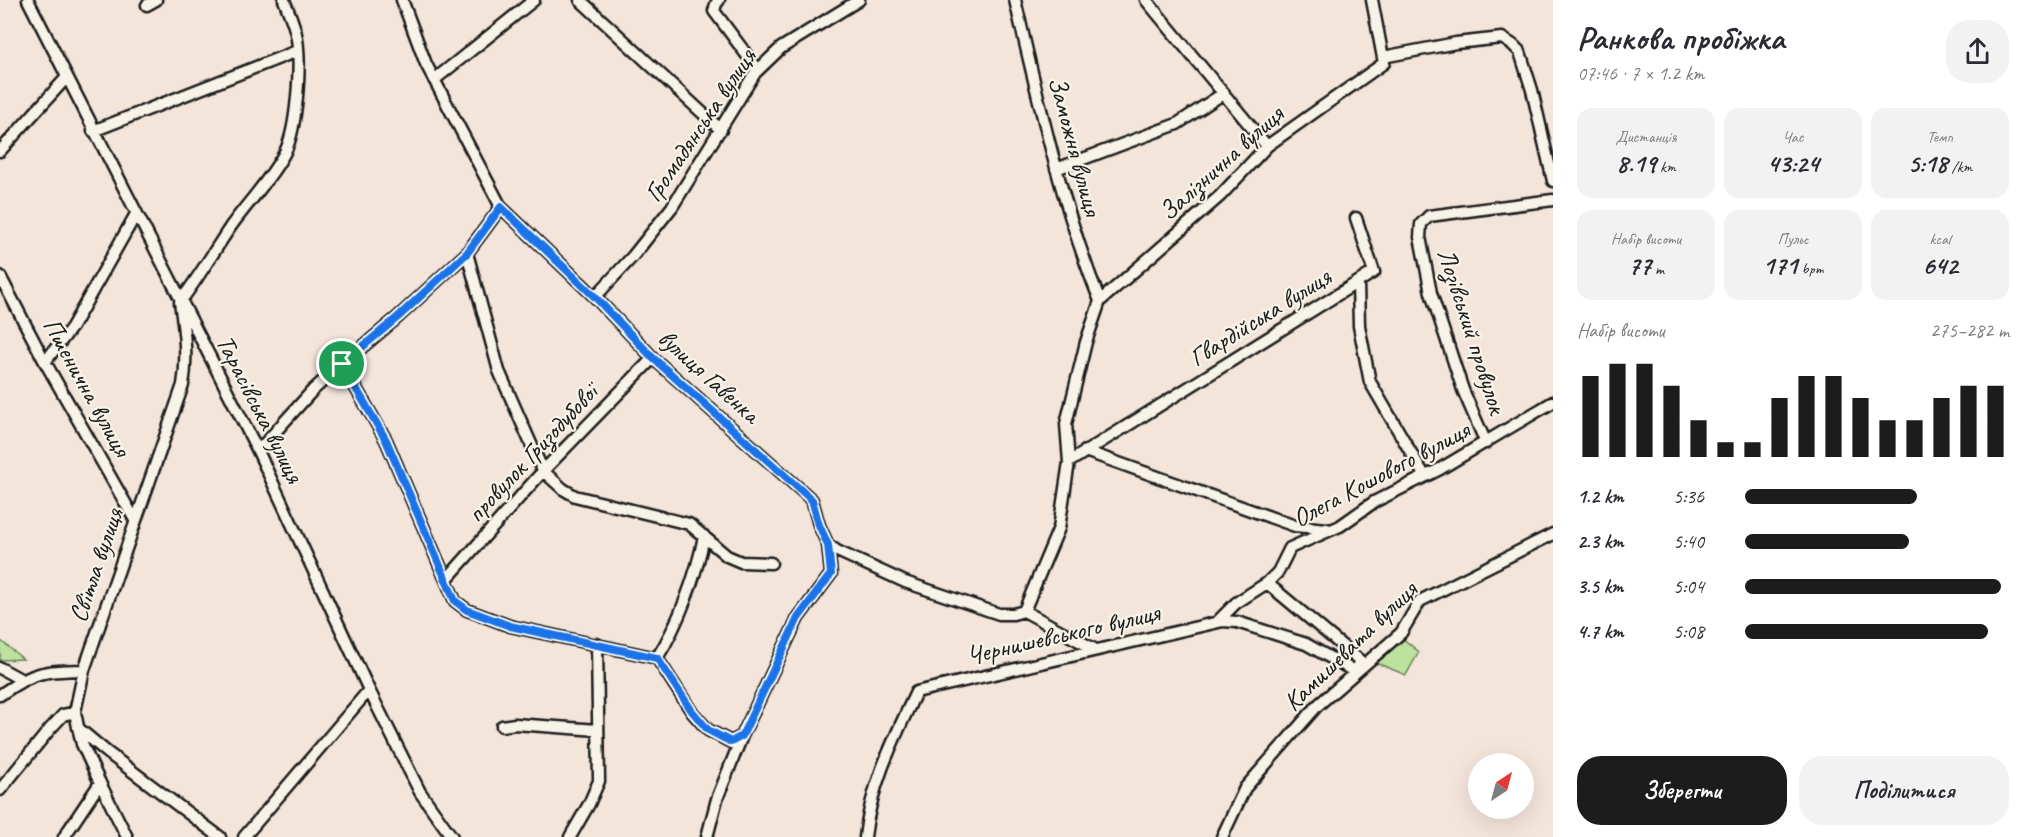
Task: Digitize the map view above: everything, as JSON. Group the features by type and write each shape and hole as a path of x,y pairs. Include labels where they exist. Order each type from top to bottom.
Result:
{"street":[{"name":"Тарасівська вулиця","path":"28,0 258,451 369,690 420,792 452,837"},
{"path":"180,302 231,226 267,180 285,152 292,130 297,51 293,24 284,0"},
{"name":"вулиця Гавенка","path":"402,0 426,64 501,207 595,297 653,358 812,500 828,545 831,574 798,618 742,736 717,799 707,837"},
{"path":"434,80 534,0"},
{"path":"580,0 721,130"},
{"path":"719,0 714,11 758,70"},
{"name":"Громадянська вулиця","path":"595,297 633,256 672,207 758,70 781,48 860,0"},
{"name":"Заможня вулиця","path":"1015,0 1056,169 1082,257 1100,301"},
{"path":"1146,0 1267,146"},
{"path":"1372,0 1383,57 1456,43 1502,38 1513,45 1520,52 1532,90 1553,181"},
{"path":"93,130 297,51"},
{"name":"Залізнична вулиця","path":"1100,301 1220,196 1267,146 1384,63 1383,57"},
{"path":"0,151 67,77"},
{"path":"1056,169 1177,124 1224,93"},
{"name":"Лозівський провулок","path":"1486,443 1463,390 1431,293 1420,237 1421,224 1429,216 1553,200"},
{"path":"258,451 313,390 398,317 467,253 501,207"},
{"path":"45,362 72,327 136,214"},
{"path":"1356,218 1374,272 1358,282"},
{"path":"467,253 499,371 543,471 575,496 689,524 727,556 741,562 771,563"},
{"name":"Пшенична вулиця","path":"0,276 45,362 135,520"},
{"name":"Гвардійська вулиця","path":"1069,462 1358,282"},
{"name":"Гвардійська вулиця","path":"1358,282 1359,326 1370,382 1424,475"},
{"path":"1024,611 1059,528 1069,462 1066,424 1086,342 1100,301"},
{"name":"Світла вулиця","path":"127,837 82,744 75,712 84,670 183,385 186,373 186,340 180,302"},
{"name":"провулок Гризодубової","path":"446,580 543,471 653,358"},
{"path":"342,364 386,440 455,601 475,613 510,626 657,658 687,704 708,730 731,742 742,736"},
{"name":"Олега Кошового вулиця","path":"1217,622 1236,603 1267,583 1278,572 1290,548 1340,526 1374,502 1440,469 1553,402"},
{"path":"1085,451 1295,526 1330,530"},
{"name":"Камишевата вулиця","path":"1222,837 1245,788 1317,706 1401,633 1420,601 1553,534"},
{"path":"657,658 670,636 698,563 704,536"},
{"path":"828,545 905,582 999,614 1024,611 1094,649"},
{"path":"1267,583 1364,664"},
{"name":"Чернишевського вулиця","path":"865,837 868,812 882,763 916,692 1217,622 1237,622 1306,644 1352,670 1364,664"},
{"path":"570,837 599,781 597,644"},
{"path":"0,668 22,680"},
{"path":"0,695 33,674 56,670 84,670"},
{"path":"244,837 369,690"},
{"path":"0,790 50,729 63,716 75,712"},
{"path":"502,726 515,724 598,730"},
{"path":"78,727 99,747 220,837"},
{"path":"64,837 100,783"}],"green space":[{"path":"1401,637 1419,652 1406,675 1374,662"},
{"path":"0,640 23,659 0,660"}],"route":[{"path":"501,207 595,297 653,358 812,500 828,545 831,574 798,618 742,736 731,742 708,730 692,711 657,658 510,626 467,610 455,601 386,440 342,364 398,317 467,253 501,207"}]}
